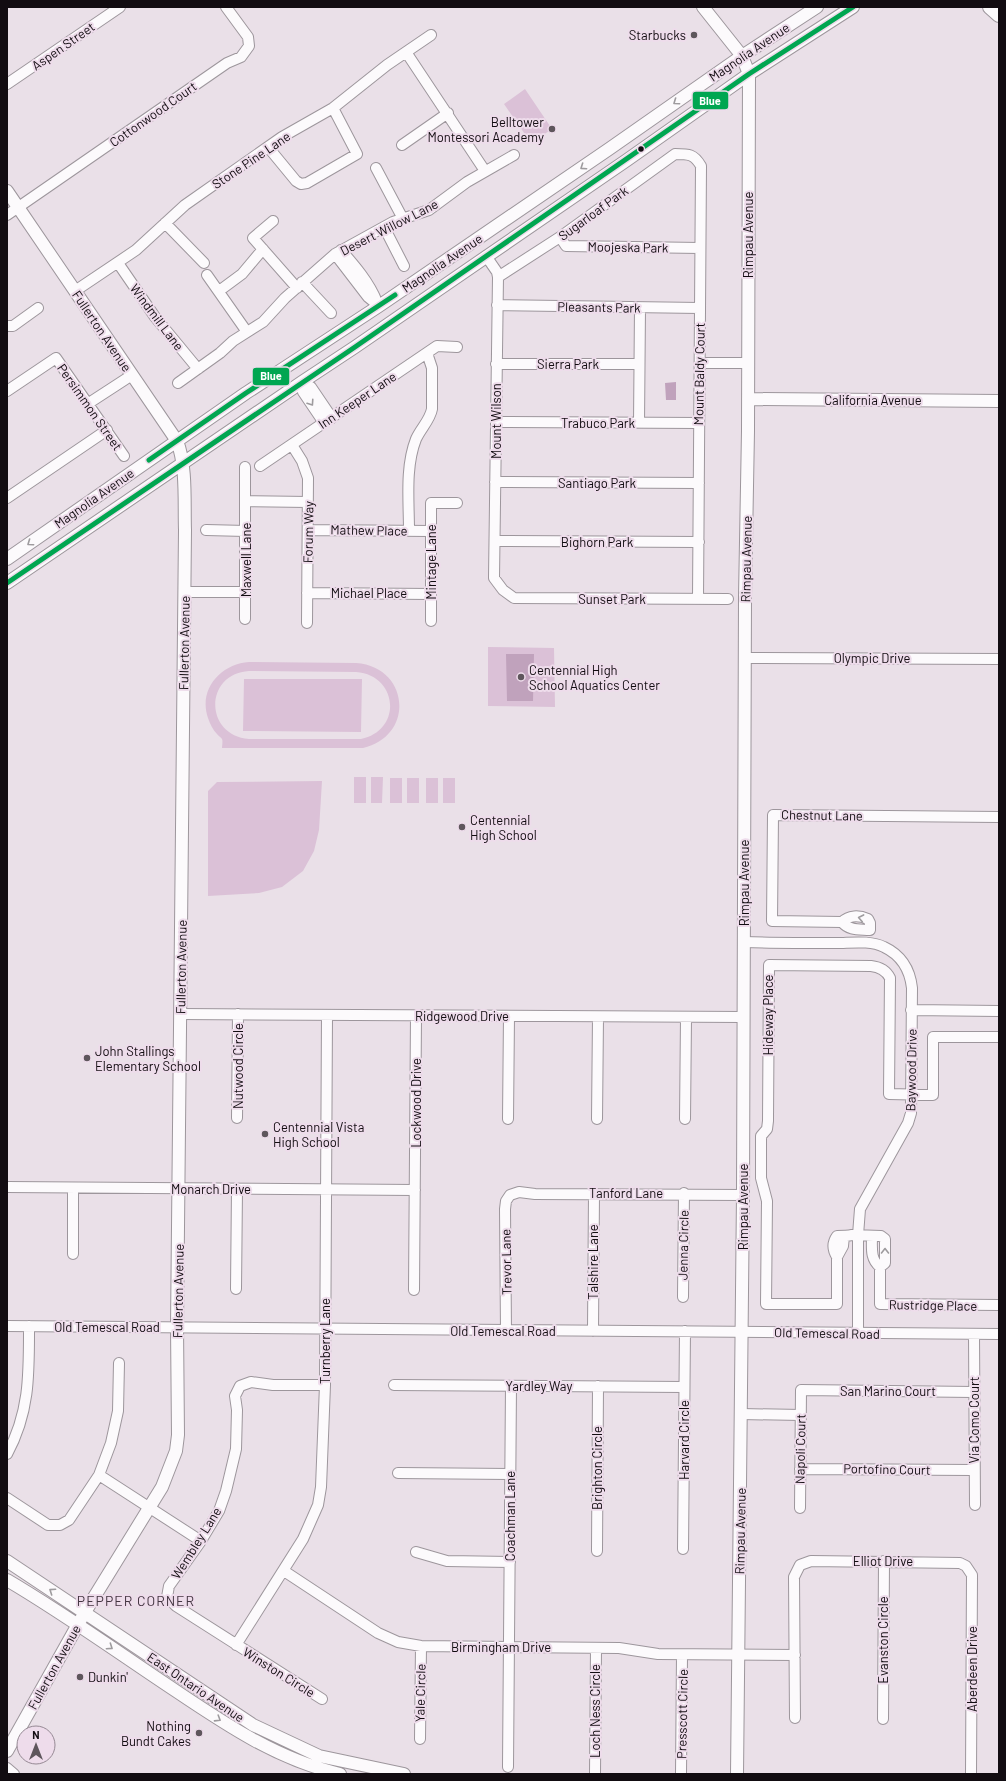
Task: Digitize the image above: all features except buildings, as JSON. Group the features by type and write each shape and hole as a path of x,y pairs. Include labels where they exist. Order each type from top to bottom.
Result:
{"highway":[{"path":"990,7 999,16"}],"main road":[{"name":"Rimpau Avenue","path":"703,7 742,56 749,74 743,1195 737,1774"},
{"name":"Magnolia Avenue","path":"7,559 246,393 318,344 379,306 615,145 742,56 817,7"},
{"name":"Magnolia Avenue","path":"7,583 391,322 627,160 749,74 853,7"},
{"path":"615,145 627,160"},
{"name":"Fullerton Avenue","path":"7,191 177,441 181,451 183,464 185,592 177,1327 178,1435 176,1450 171,1467 150,1508 77,1625 7,1752"},
{"path":"379,306 391,322"},
{"path":"290,364 302,382"},
{"name":"California Avenue","path":"748,399 999,401"},
{"path":"53,527 64,544"},
{"name":"East Ontario Avenue","path":"7,1560 253,1726 319,1756 404,1774"},
{"name":"East Ontario Avenue","path":"7,1580 262,1745 293,1759 340,1774"},
{"path":"241,1732 247,1728 290,1748 309,1755 319,1756"}],"street":[{"name":"Aspen Street","path":"7,84 120,7"},
{"name":"Cottonwood Court","path":"7,215 227,63 241,57 249,46 248,37 226,7"},
{"name":"Stone Pine Lane","path":"75,292 136,250 185,205 268,147 333,108 387,65 432,35"},
{"path":"406,52 448,113 485,171"},
{"path":"268,147 296,181 301,184 307,183 357,154 333,108"},
{"path":"402,144 448,113"},
{"name":"Sugarloaf Park","path":"498,277 560,237 675,154 689,154"},
{"name":"Mount Baldy Court","path":"689,154 698,160 701,166 698,599"},
{"name":"Desert Willow Lane","path":"178,383 220,353 233,341 263,322 300,285 338,252 402,218 429,210 467,182 514,155"},
{"path":"376,168 402,218"},
{"path":"273,221 253,238 263,250 331,313"},
{"path":"164,223 204,263"},
{"path":"384,227 404,266"},
{"name":"Moojeska Park","path":"560,237 566,246 700,248"},
{"path":"219,291 242,274 263,250"},
{"path":"338,252 361,274 374,293 379,306"},
{"path":"486,256 497,272 498,277"},
{"name":"Windmill Lane","path":"118,263 156,317 198,369"},
{"path":"207,275 247,332"},
{"name":"Mount Wilson","path":"498,277 494,578 500,588"},
{"name":"Pleasants Park","path":"497,306 700,308"},
{"path":"7,326 13,326 38,308"},
{"path":"639,423 640,308"},
{"name":"Inn Keeper Lane","path":"260,466 437,346 457,346"},
{"path":"410,531 410,461 416,439 431,415 432,409 432,368 427,353"},
{"name":"Persimmon Street","path":"7,391 56,358 124,456"},
{"path":"700,364 747,363"},
{"name":"Sierra Park","path":"496,364 639,364"},
{"path":"89,404 132,375"},
{"path":"302,382 311,387 328,420"},
{"name":"Trabuco Park","path":"496,422 699,423"},
{"path":"7,498 107,430"},
{"name":"Forum Way","path":"292,445 306,469 308,478 307,623"},
{"path":"245,467 246,501 308,502"},
{"name":"Santiago Park","path":"495,482 699,483"},
{"name":"Maxwell Lane","path":"245,619 246,501"},
{"name":"Mintage Lane","path":"431,621 431,503 457,503"},
{"path":"206,530 246,531"},
{"name":"Mathew Place","path":"308,530 431,531"},
{"name":"Bighorn Park","path":"495,541 698,542"},
{"name":"Sunset Park","path":"500,588 514,598 728,599"},
{"path":"185,592 245,592"},
{"name":"Michael Place","path":"307,593 431,594"},
{"name":"Olympic Drive","path":"745,658 999,659"},
{"name":"Chestnut Lane","path":"868,944 870,930 852,929 846,927 842,922 772,921 773,815 999,817"},
{"name":"Baywood Drive","path":"744,942 878,945 891,950 897,955 906,966 911,979 911,1113 908,1123 860,1209 858,1235 858,1333"},
{"name":"Hideway Place","path":"766,1304 767,1201 761,1178 761,1136 767,1128 768,1120 769,965 871,966 879,967 885,970 890,978 889,1094 911,1094"},
{"path":"912,1010 999,1011"},
{"name":"Ridgewood Drive","path":"181,1014 686,1018 743,1017"},
{"name":"Nutwood Circle","path":"237,1118 238,1014"},
{"name":"Turnberry Lane","path":"236,1645 303,1539 318,1505 323,1470 325,1384 327,1015"},
{"name":"Lockwood Drive","path":"414,1290 416,1016"},
{"path":"508,1119 509,1016"},
{"path":"597,1120 598,1017"},
{"path":"685,1119 686,1018"},
{"path":"911,1094 933,1095 933,1037 999,1037"},
{"name":"Monarch Drive","path":"7,1188 415,1190"},
{"path":"73,1188 73,1254"},
{"path":"236,1289 237,1189"},
{"name":"Tanford Lane","path":"510,1195 518,1192 684,1193 743,1195"},
{"name":"Talshire Lane","path":"593,1331 594,1193"},
{"name":"Jenna Circle","path":"683,1297 684,1193"},
{"name":"Trevor Lane","path":"506,1330 505,1209 506,1201 510,1195"},
{"name":"Rustridge Place","path":"766,1304 837,1304 837,1257 834,1252 833,1242 837,1236 858,1235 872,1236 872,1255 874,1263 880,1267 880,1304 999,1305"},
{"name":"Old Temescal Road","path":"7,1326 999,1334"},
{"path":"7,1454 14,1442 25,1411 28,1383 29,1326"},
{"name":"Harvard Circle","path":"683,1549 685,1331"},
{"name":"Via Como Court","path":"974,1334 975,1505"},
{"path":"7,1498 48,1525 60,1525 69,1520 99,1476 115,1426 118,1410 119,1363"},
{"name":"Wembley Lane","path":"167,1597 169,1586 201,1541 219,1511 232,1470 236,1449 237,1410 235,1396 240,1386 251,1382 273,1384 325,1384"},
{"name":"Yardley Way","path":"394,1385 684,1387"},
{"name":"Coachman Lane","path":"508,1767 511,1386"},
{"name":"Brighton Circle","path":"597,1551 598,1386"},
{"name":"San Marino Court","path":"801,1390 974,1392"},
{"name":"Napoli Court","path":"800,1508 801,1390"},
{"path":"741,1414 800,1415"},
{"name":"Portofino Court","path":"800,1469 974,1470"},
{"path":"398,1473 510,1474"},
{"path":"99,1476 201,1541"},
{"path":"416,1552 447,1561 510,1562"},
{"name":"Elliot Drive","path":"795,1655 794,1577 800,1565 811,1561 884,1561 953,1562 966,1566"},
{"name":"Evanston Circle","path":"883,1719 884,1561"},
{"name":"Aberdeen Drive","path":"966,1566 972,1575 971,1774"},
{"name":"Birmingham Drive","path":"284,1571 378,1633 398,1642 421,1646 619,1648 658,1654 682,1655 795,1655"},
{"name":"Winston Circle","path":"167,1597 176,1606 322,1699"},
{"name":"Yale Circle","path":"420,1739 421,1646"},
{"name":"Loch Ness Circle","path":"595,1774 596,1648"},
{"name":"Presscott Circle","path":"681,1774 682,1655"},
{"path":"795,1655 795,1718"},
{"path":"7,1768 14,1774"}],"shaded area":[{"path":"525,89 552,129 531,143 504,104"},
{"path":"676,382 676,400 666,400 665,383"},
{"name":"Centennial High School Aquatics Center","path":"488,647 554,648 555,707 488,706"},
{"path":"506,654 534,654 533,701 507,701"},
{"path":"249,662 356,663 374,667 387,676 396,688 399,702 398,717 391,730 380,741 363,748 222,748 222,739 213,729 208,718 206,697 214,680 221,673 239,664","holes":["249,671 356,672 370,675 380,682 387,692 390,703 389,715 384,725 375,734 361,739 249,739 234,735 224,727 217,717 215,705 217,693 224,682 234,675"]},
{"path":"244,679 362,679 361,732 243,731"},
{"path":"354,777 366,777 366,803 354,803"},
{"path":"371,777 383,777 382,803 371,803"},
{"path":"390,778 402,778 402,803 390,803"},
{"path":"407,778 419,778 419,803 407,803"},
{"path":"426,778 438,778 438,803 426,803"},
{"path":"443,778 455,778 455,803 443,803"},
{"path":"322,781 319,830 314,851 303,871 282,887 259,893 208,896 208,791 217,782"}],"transit line":[{"name":"Blue","path":"7,583 355,347 749,74 853,7"},
{"name":"Blue","path":"149,460 246,393 395,295"}],"place":[{"name":"Starbucks","path":"694,35"},
{"name":"Belltower Montessori Academy","path":"552,129"},
{"name":"Centennial High School Aquatics Center","path":"521,677"},
{"name":"Centennial High School","path":"462,827"},
{"name":"John Stallings Elementary School","path":"87,1058"},
{"name":"Centennial Vista High School","path":"265,1134"},
{"name":"Dunkin'","path":"80,1677"},
{"name":"Nothing Bundt Cakes","path":"199,1733"}],"district":[{"name":"PEPPER CORNER","path":"136,1600"}]}
